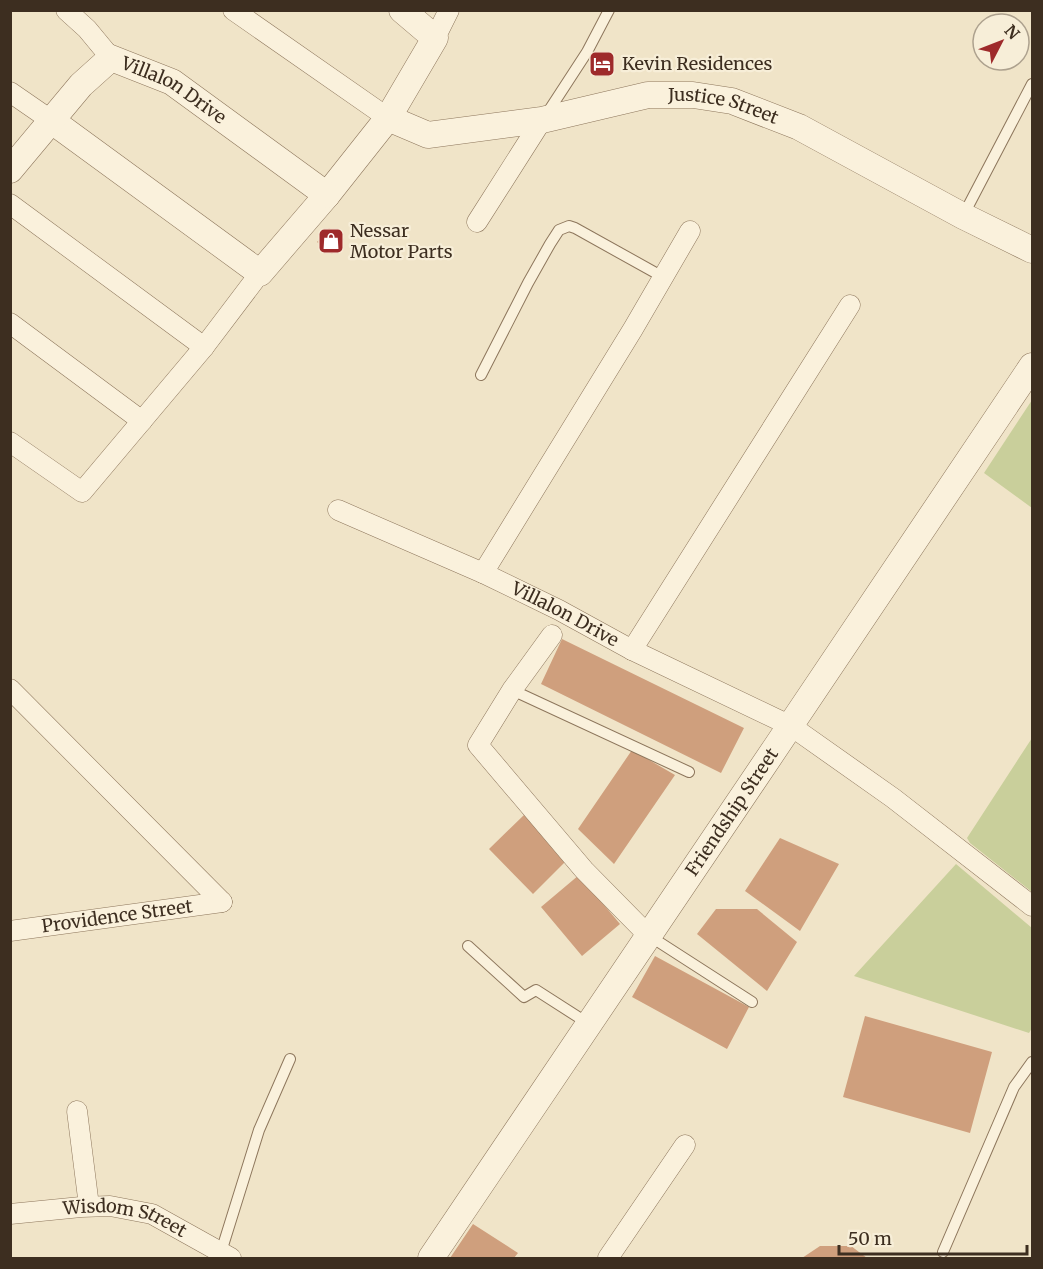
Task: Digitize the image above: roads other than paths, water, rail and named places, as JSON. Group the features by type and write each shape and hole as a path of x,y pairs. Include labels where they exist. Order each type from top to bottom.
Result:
{"street":[{"path":"66,10 87,29 111,58"},
{"path":"233,10 388,118"},
{"path":"402,10 435,38"},
{"path":"10,442 82,492 142,422 260,273 327,195 388,118 449,10"},
{"name":"Villalon Drive","path":"10,170 81,85 111,58 172,81 327,195"},
{"path":"10,92 260,273"},
{"name":"Justice Street","path":"388,118 428,135 542,120 648,95 693,95 732,101 799,127 963,216 1032,250"},
{"path":"477,222 542,120"},
{"path":"10,204 204,346"},
{"path":"483,573 627,339 690,231"},
{"path":"632,650 850,305"},
{"path":"10,323 142,422"},
{"name":"Friendship Street","path":"431,1258 1032,366"},
{"name":"Villalon Drive","path":"338,510 483,573 559,610 632,650 791,726 893,798 1032,906"},
{"path":"552,635 512,690 478,745 584,870 648,935"},
{"name":"Providence Street","path":"10,688 222,902 10,931"},
{"path":"77,1111 89,1206"},
{"path":"608,1258 685,1145"},
{"name":"Wisdom Street","path":"10,1214 110,1206 152,1214 226,1255"}],"lane":[{"path":"542,120 587,52 609,10"},
{"path":"963,216 1032,84"},
{"path":"481,375 528,283 559,230 568,226 575,228 663,277"},
{"path":"512,690 689,772"},
{"path":"648,935 752,1002"},
{"path":"468,946 524,997 536,990 589,1024"},
{"path":"226,1255 259,1130 290,1059"},
{"path":"943,1252 1014,1087 1032,1062"}],"place":[{"name":"Kevin Residences","path":"602,64"},
{"name":"Nessar Motor Parts","path":"331,241"}]}
